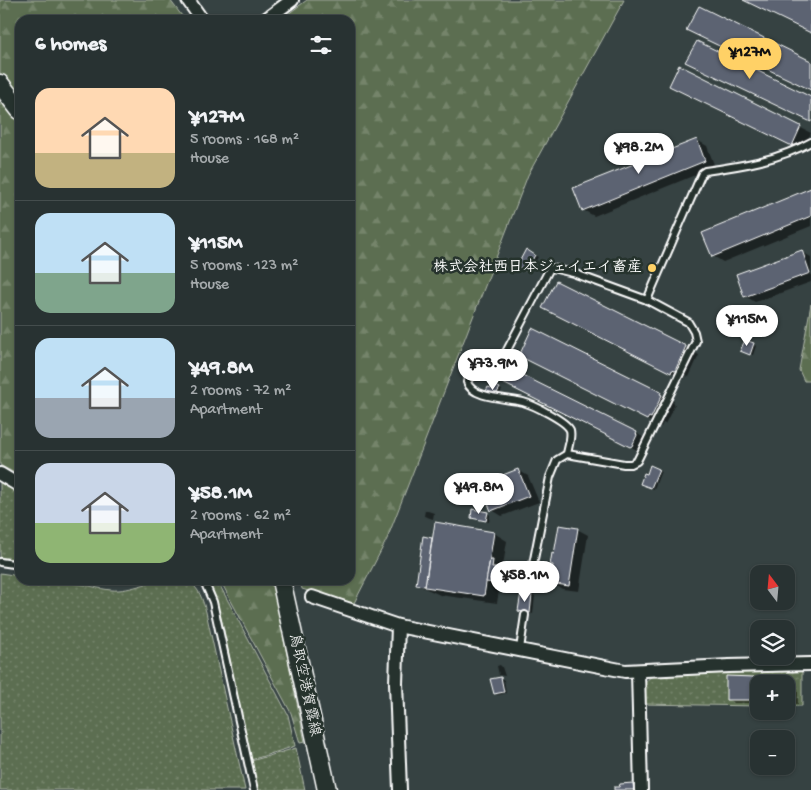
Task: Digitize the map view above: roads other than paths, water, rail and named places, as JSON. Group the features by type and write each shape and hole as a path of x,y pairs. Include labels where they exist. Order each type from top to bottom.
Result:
{"main road":[{"path":"0,84 15,104"},
{"name":"鳥取空港賀露線","path":"282,585 326,790"}],"street":[{"path":"188,0 198,15"},
{"path":"272,15 292,0"},
{"path":"0,474 15,483"},
{"path":"312,597 398,626 625,671 811,664"},
{"path":"398,626 396,684 400,790"},
{"path":"638,671 641,790"}],"lane":[{"path":"647,300 702,173 748,165 799,148 811,142"},
{"path":"528,590 550,477 557,460 567,454 624,464 631,464 637,461 696,341 694,332 688,322 647,300 556,268 550,269 506,352 468,378 467,382 471,389 494,398 524,402 563,422 570,433 567,454"},
{"path":"0,562 15,564"},
{"path":"206,585 213,602 254,790"},
{"path":"520,649 525,615"}],"place":[{"name":"株式会社西日本ジェイエイ畜産","path":"652,268"}]}
